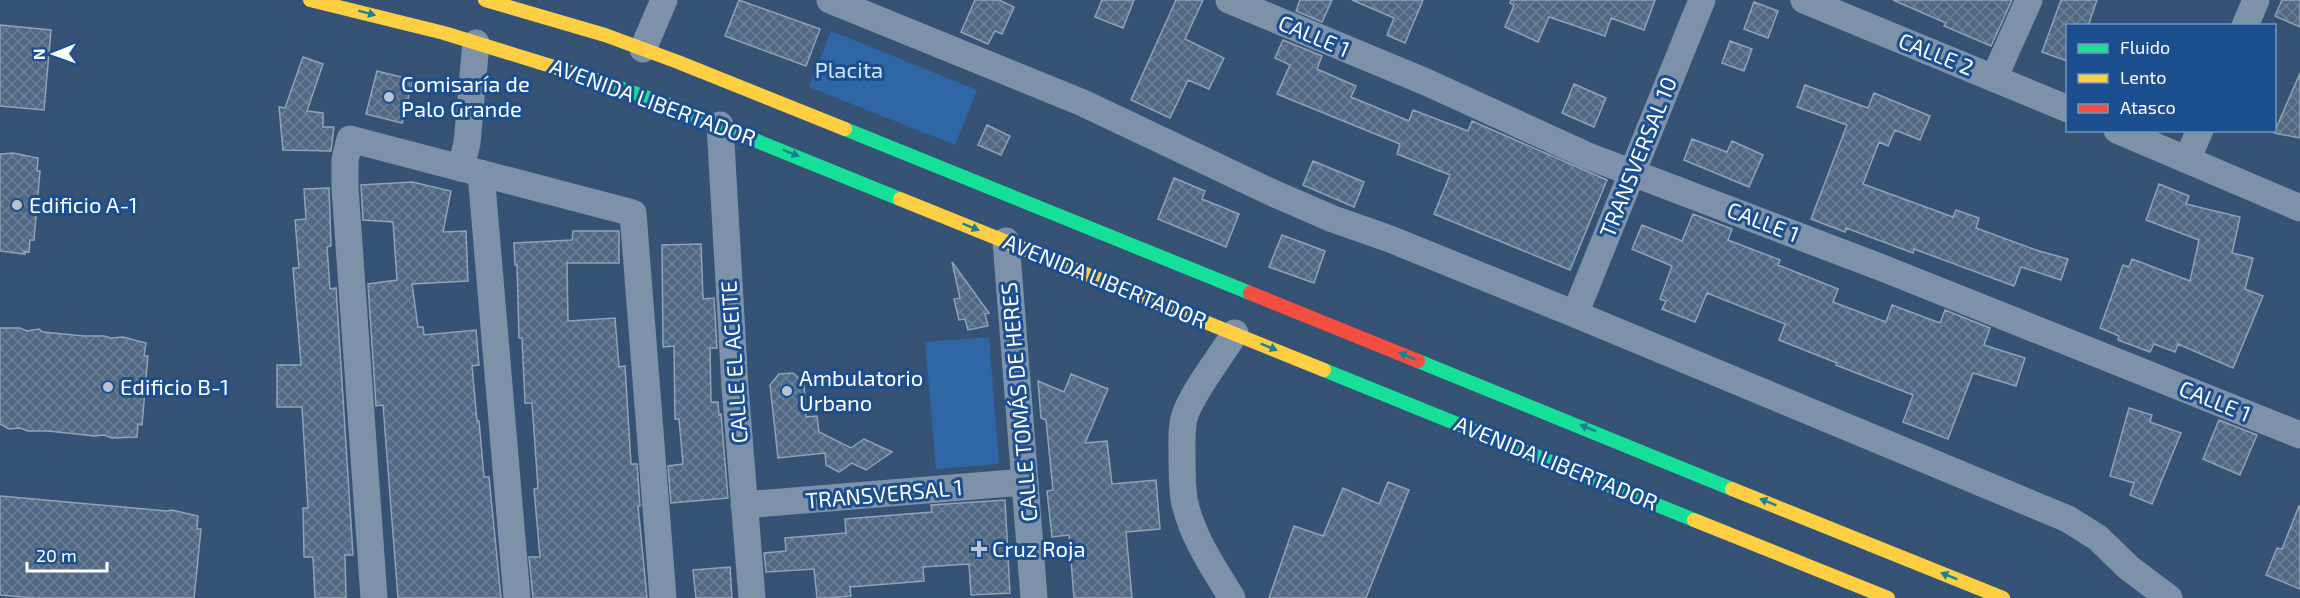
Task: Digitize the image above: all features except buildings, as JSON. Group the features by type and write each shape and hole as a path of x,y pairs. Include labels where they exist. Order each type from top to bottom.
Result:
{"main road":[{"name":"AVENIDA LIBERTADOR","path":"310,0 477,38 720,125 1888,598"},
{"name":"AVENIDA LIBERTADOR","path":"482,4 605,35 643,49 878,141 2003,598"}],"street":[{"path":"643,49 664,0"},
{"path":"830,0 1083,103 1333,219 1390,239 1575,314 2068,519 2098,538 2142,579 2169,598"},
{"name":"CALLE 1","path":"1229,0 1426,82 1588,156 1885,269 2300,435"},
{"name":"TRANSVERSAL 10","path":"1575,314 1702,0"},
{"name":"CALLE 2","path":"1805,0 2066,109"},
{"path":"1994,78 2029,0"},
{"path":"2246,24 2256,0"},
{"path":"477,38 467,143 517,598"},
{"name":"CALLE EL ACEITE","path":"720,125 735,387 752,598"},
{"path":"2122,132 2300,208"},
{"path":"2187,160 2199,132"},
{"path":"374,598 345,188 345,160 350,139 633,213 663,598"},
{"name":"CALLE TOMÁS DE HERES","path":"1006,241 1034,598"},
{"path":"1232,598 1202,549 1184,500 1182,428 1194,396 1235,333"},
{"name":"TRANSVERSAL 1","path":"744,506 1024,482"}],"green space":[{"name":"Placita","path":"831,31 977,90 955,145 809,87"},
{"path":"989,337 999,464 936,469 925,342"}],"traffic: fast":[{"path":"606,83 663,103 900,199"},
{"path":"845,129 1250,293"},
{"path":"1418,361 1732,489"},
{"path":"1324,370 1694,520"}],"traffic: slow":[{"path":"310,0 444,33 606,83"},
{"path":"485,0 605,35 845,129"},
{"path":"900,199 1324,370"},
{"path":"1732,489 2003,598"},
{"path":"1694,520 1888,598"}],"traffic: jam":[{"path":"1250,293 1418,361"}],"place":[{"name":"Comisaría de Palo Grande","path":"389,97"},
{"name":"Edificio A-1","path":"17,205"},
{"name":"Edificio B-1","path":"108,387"},
{"name":"Ambulatorio Urbano","path":"787,391"},
{"name":"Cruz Roja","path":"979,549"}]}
